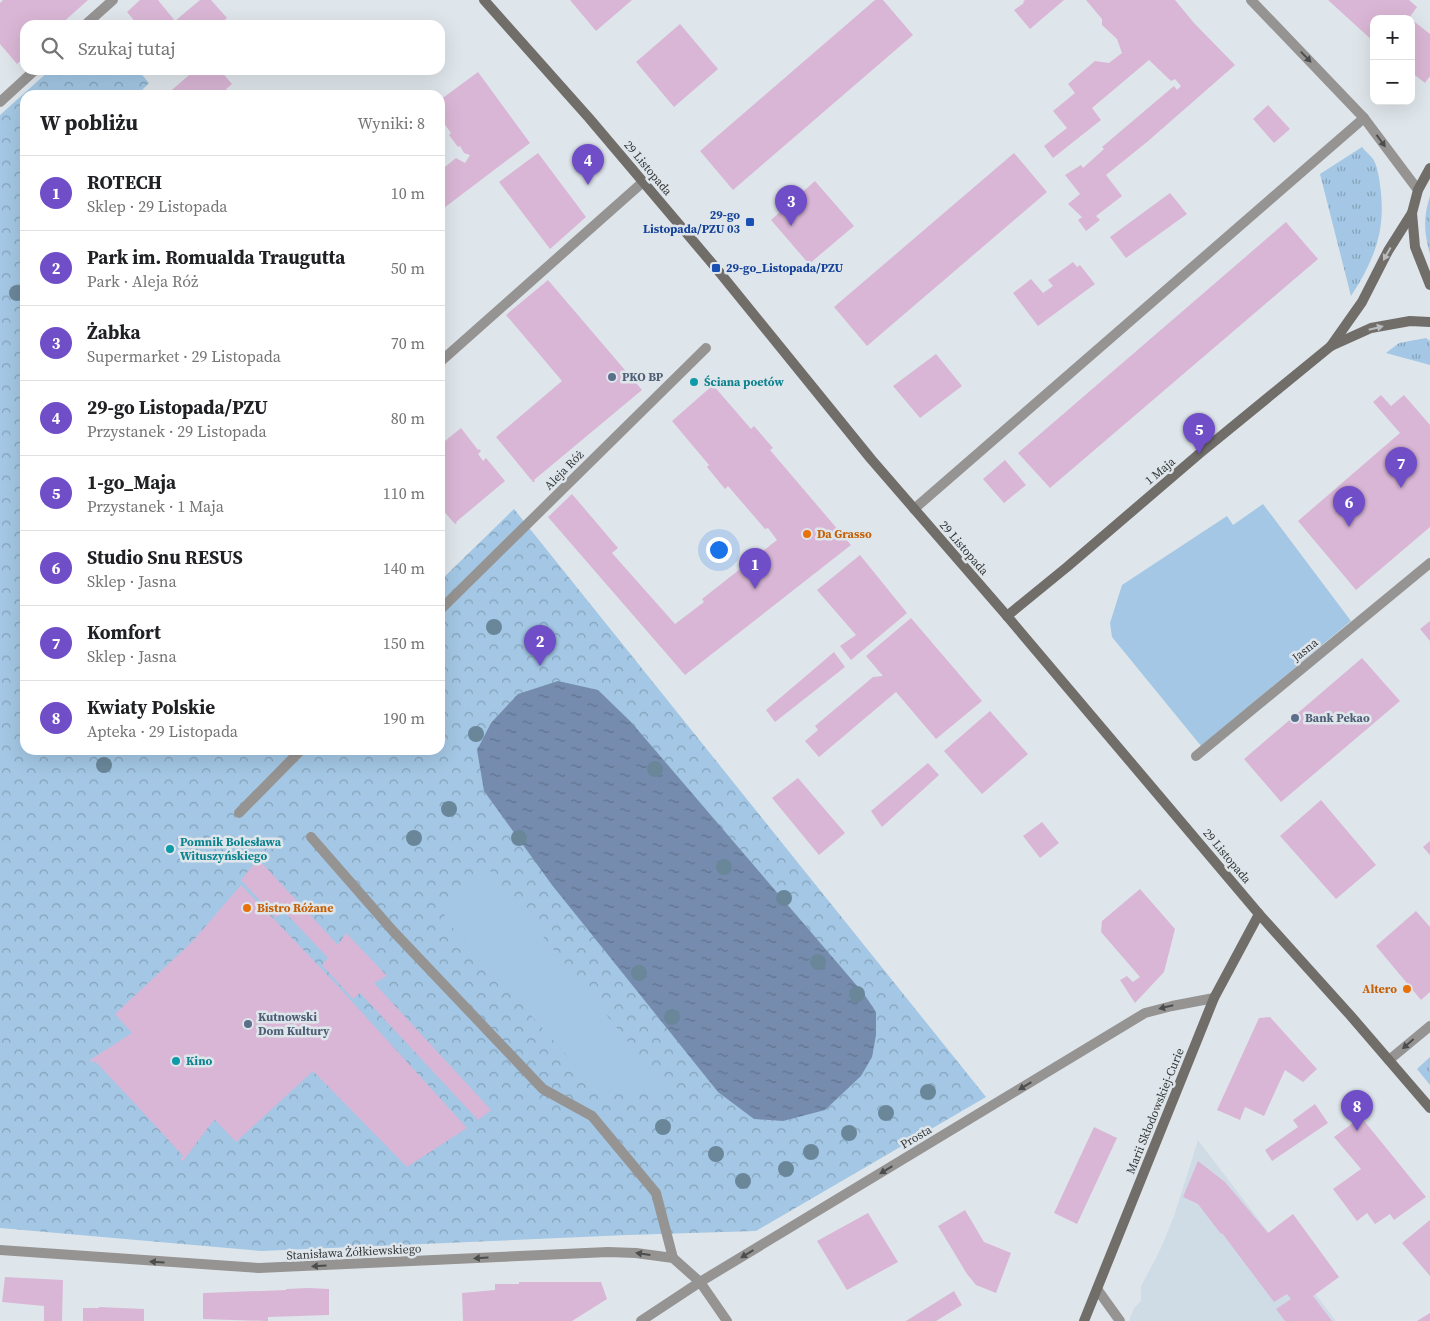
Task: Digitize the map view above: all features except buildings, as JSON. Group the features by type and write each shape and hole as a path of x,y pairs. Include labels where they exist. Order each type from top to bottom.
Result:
{"street":[{"path":"91,20 113,0"},
{"name":"29 Listopada","path":"484,0 589,118 716,268 865,452 1259,914 1430,1108"},
{"path":"1251,0 1364,118 1418,190"},
{"path":"0,102 30,75"},
{"path":"914,509 1364,118"},
{"path":"1430,168 1418,190 1412,213 1415,247 1430,285"},
{"path":"445,358 643,182"},
{"name":"1 Maja","path":"1332,346 1362,302 1388,251 1412,213"},
{"name":"1 Maja","path":"1006,616 1068,568 1199,454 1332,346 1371,328 1410,321 1430,322"},
{"name":"Aleja Róż","path":"445,605 706,348"},
{"name":"Jasna","path":"1196,756 1430,563"},
{"path":"239,813 296,755"},
{"path":"311,837 393,930 543,1089 592,1116 656,1193 672,1258 700,1282 727,1321"},
{"name":"Marii Skłodowskiej-Curie","path":"1084,1321 1214,998 1259,914"},
{"name":"Prosta","path":"641,1321 700,1282 1145,1013 1214,998"},
{"path":"1389,1060 1430,1026"},
{"name":"Stanisława Żółkiewskiego","path":"0,1250 259,1268 608,1252 636,1253 672,1258"},
{"path":"1097,1289 1120,1321"}],"shaded area":[{"path":"1198,1140 1336,1321 1129,1321 1134,1308 1141,1301 1141,1286 1160,1250 1174,1216"}],"green space":[{"path":"44,75 142,75 149,83 142,90 28,90"},
{"path":"20,97 20,755 445,755 445,576 514,509 986,1097 756,1231 261,1251 0,1228 0,115"},
{"path":"1362,147 1375,162 1381,193 1381,222 1376,247 1366,271 1351,296 1320,174"},
{"path":"1430,196 1430,254 1425,225"},
{"path":"1426,338 1430,341 1430,365 1386,353 1399,343"},
{"path":"1263,504 1351,621 1201,746 1112,637 1110,623 1122,585 1227,516 1233,525"},
{"path":"487,867 667,1090 597,1089 445,919 444,908"},
{"path":"1430,1057 1430,1085 1417,1069"}],"water":[{"path":"558,681 598,690 631,722 864,994 876,1012 876,1035 872,1057 861,1076 825,1110 783,1121 754,1119 718,1092 552,885 484,791 477,750 491,723 518,694"}],"place":[{"name":"29-go Listopada/PZU","path":"588,185"},
{"name":"29-go Listopada/PZU 03","path":"750,222"},
{"name":"Żabka","path":"791,226"},
{"name":"29-go_Listopada/PZU","path":"716,268"},
{"name":"PKO BP","path":"612,377"},
{"name":"Ściana poetów","path":"694,382"},
{"name":"1-go_Maja","path":"1199,454"},
{"name":"Komfort","path":"1401,488"},
{"name":"Studio Snu RESUS","path":"1349,527"},
{"name":"Da Grasso","path":"807,534"},
{"name":"ROTECH","path":"755,589"},
{"name":"Park im. Romualda Traugutta","path":"540,666"},
{"name":"Bank Pekao","path":"1295,718"},
{"name":"Pomnik Bolesława Wituszyńskiego","path":"170,849"},
{"name":"Bistro Różane","path":"247,908"},
{"name":"Altero","path":"1407,989"},
{"name":"Kutnowski Dom Kultury","path":"248,1024"},
{"name":"Kino","path":"176,1061"},
{"name":"Kwiaty Polskie","path":"1357,1131"}]}
